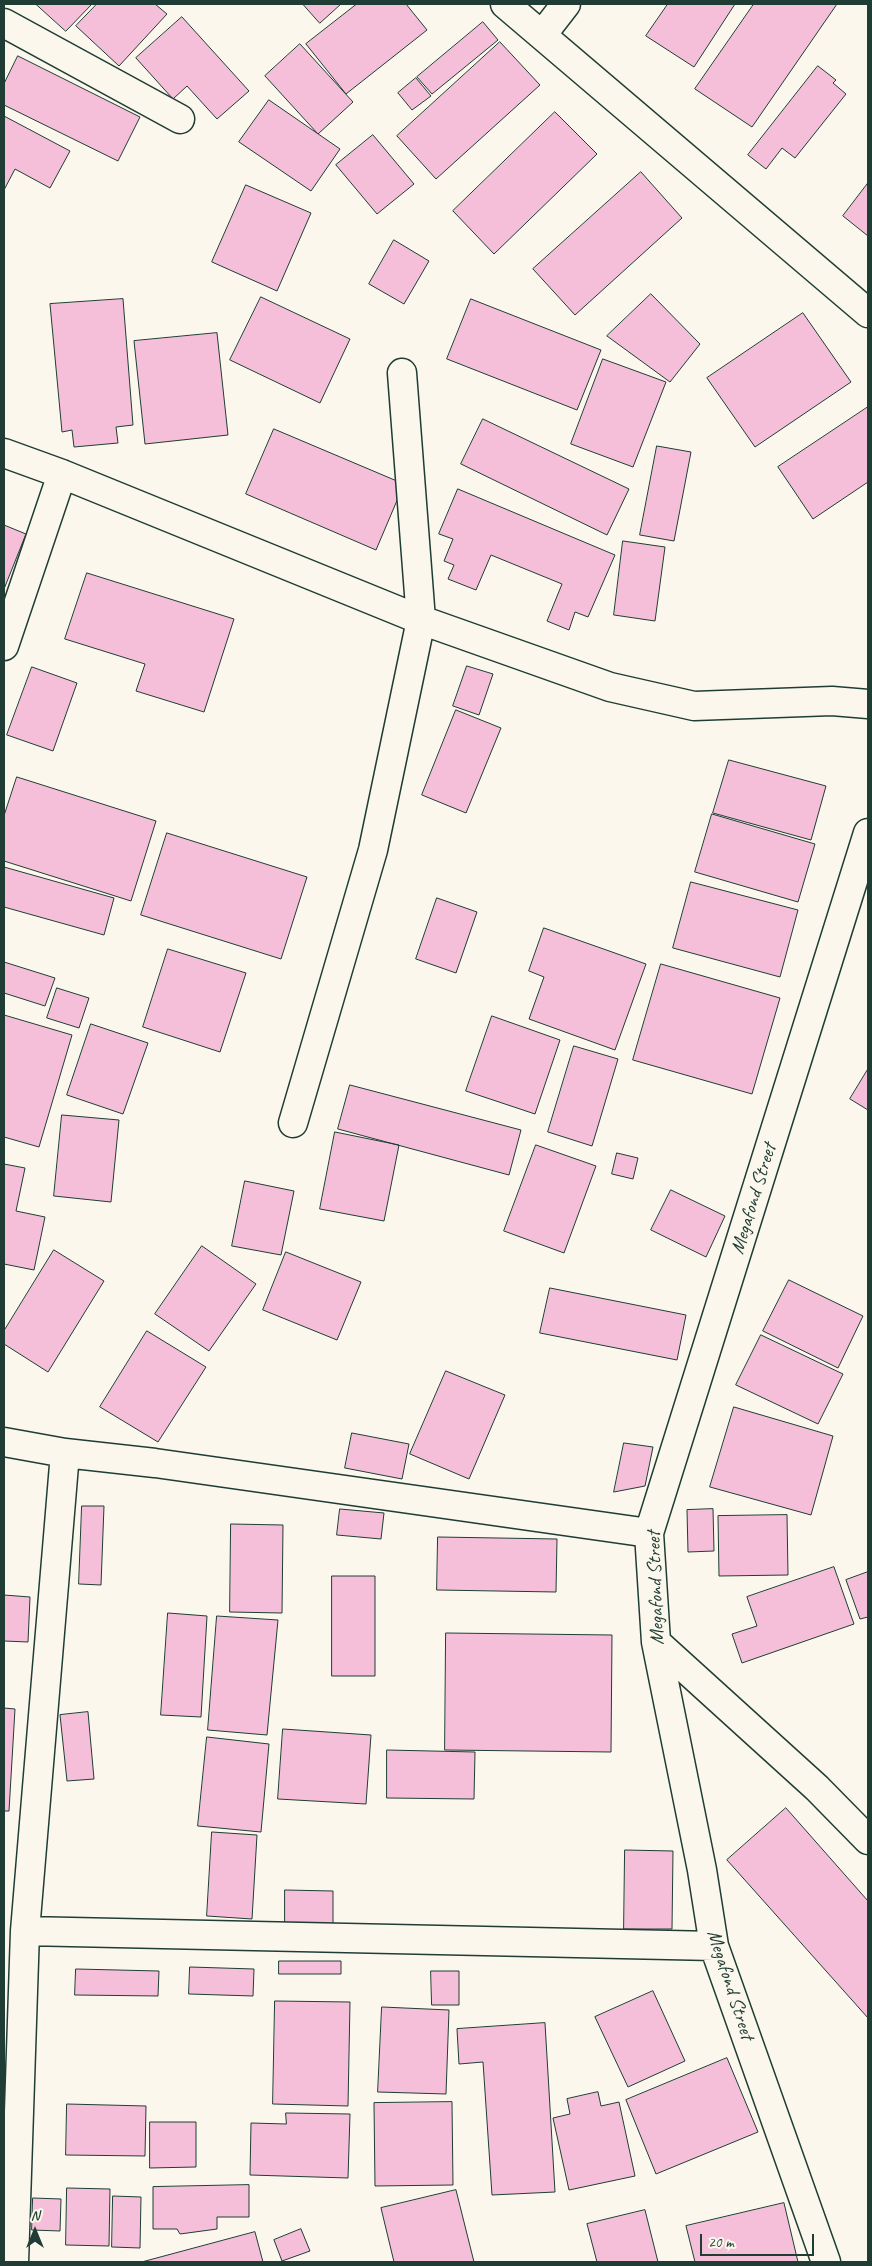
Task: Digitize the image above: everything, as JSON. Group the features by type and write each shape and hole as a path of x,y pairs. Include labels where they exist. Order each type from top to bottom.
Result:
{"street":[{"path":"505,4 868,313"},
{"path":"542,34 566,4"},
{"path":"4,23 180,119"},
{"path":"292,1123 373,850 420,620 402,373"},
{"path":"4,454 62,474 420,620 610,687 694,706 832,701 868,704"},
{"path":"4,646 62,474"},
{"name":"Megafond Street","path":"826,2262 714,1946 702,1870 656,1642 650,1533 868,833"},
{"path":"4,1442 66,1453 154,1462 650,1533"},
{"path":"14,2262 25,1931 66,1453"},
{"path":"656,1642 817,1788 868,1840"},
{"path":"25,1931 714,1946"}],"building":[{"path":"36,4 92,4 66,31"},
{"path":"97,4 155,4 167,14 119,66 76,26"},
{"path":"303,4 341,4 320,23"},
{"path":"357,4 406,4 427,30 346,94 306,44"},
{"path":"668,4 735,4 694,67 646,36"},
{"path":"754,4 837,4 752,127 695,89"},
{"path":"182,17 249,91 217,119 187,86 173,99 136,58"},
{"path":"483,22 498,40 432,94 417,77"},
{"path":"500,42 540,85 436,179 397,136"},
{"path":"300,44 353,102 318,134 265,76"},
{"path":"18,56 140,117 118,161 4,105 4,84"},
{"path":"818,66 836,80 833,83 846,94 795,158 782,148 766,169 748,155"},
{"path":"416,78 431,96 412,110 398,93"},
{"path":"269,100 340,149 311,191 239,142"},
{"path":"555,112 597,154 494,254 453,211"},
{"path":"4,116 70,151 50,188 15,169 4,190"},
{"path":"373,135 414,184 377,214 336,165"},
{"path":"641,172 682,218 575,315 533,269"},
{"path":"868,183 868,236 843,216"},
{"path":"246,185 311,213 277,291 212,262"},
{"path":"394,240 429,261 404,304 369,284"},
{"path":"651,294 700,344 670,382 607,336"},
{"path":"261,297 350,339 320,403 230,360"},
{"path":"123,299 133,425 116,427 118,443 74,447 72,430 62,432 50,304"},
{"path":"471,299 601,350 577,410 447,359"},
{"path":"803,313 851,382 755,447 707,378"},
{"path":"217,333 228,435 145,444 134,341"},
{"path":"603,359 666,382 633,467 571,444"},
{"path":"868,407 868,482 813,519 778,467"},
{"path":"483,419 629,489 607,535 461,464"},
{"path":"274,429 404,484 376,550 246,494"},
{"path":"657,446 691,452 674,541 640,535"},
{"path":"458,489 615,555 588,617 575,612 569,630 547,621 562,584 491,555 476,590 448,579 454,565 444,561 453,539 439,534"},
{"path":"4,525 26,534 4,589"},
{"path":"623,541 665,547 655,621 614,615"},
{"path":"87,573 234,619 204,712 136,691 145,664 65,639"},
{"path":"467,666 493,674 479,715 453,706"},
{"path":"32,667 77,683 53,751 7,735"},
{"path":"456,710 501,728 466,813 422,795"},
{"path":"729,760 826,786 811,840 713,813"},
{"path":"17,777 156,821 131,901 4,861 4,816"},
{"path":"712,814 815,844 798,902 695,872"},
{"path":"167,833 307,877 281,959 141,915"},
{"path":"4,867 114,898 104,935 4,907"},
{"path":"691,882 798,910 780,977 673,948"},
{"path":"437,898 477,912 456,973 416,959"},
{"path":"544,928 646,964 615,1050 529,1019 544,977 529,971"},
{"path":"168,949 246,973 220,1052 143,1027"},
{"path":"4,962 55,978 45,1006 4,993"},
{"path":"661,964 780,998 752,1094 633,1060"},
{"path":"57,988 89,998 79,1028 47,1018"},
{"path":"4,1015 72,1035 39,1147 4,1137"},
{"path":"492,1016 560,1040 535,1114 466,1091"},
{"path":"91,1024 148,1043 123,1114 67,1095"},
{"path":"574,1046 618,1059 592,1146 548,1132"},
{"path":"868,1069 868,1110 850,1099"},
{"path":"350,1085 521,1130 509,1175 338,1129"},
{"path":"62,1115 119,1120 111,1202 54,1196"},
{"path":"335,1132 399,1145 384,1221 320,1209"},
{"path":"536,1145 596,1166 564,1253 504,1231"},
{"path":"617,1153 638,1158 633,1179 612,1174"},
{"path":"4,1164 25,1168 16,1211 45,1217 34,1270 4,1264"},
{"path":"245,1181 294,1191 281,1255 232,1246"},
{"path":"671,1190 725,1216 706,1257 651,1230"},
{"path":"202,1246 256,1284 209,1351 155,1314"},
{"path":"54,1250 104,1281 48,1372 4,1344 4,1331"},
{"path":"286,1252 361,1282 337,1340 263,1310"},
{"path":"789,1280 863,1316 838,1368 763,1331"},
{"path":"550,1288 686,1315 677,1360 540,1333"},
{"path":"147,1331 206,1367 158,1442 100,1407"},
{"path":"761,1335 843,1374 818,1424 736,1385"},
{"path":"446,1371 505,1395 469,1479 410,1454"},
{"path":"734,1407 833,1436 811,1515 710,1487"},
{"path":"352,1433 409,1444 402,1479 345,1468"},
{"path":"624,1443 653,1447 645,1486 614,1492"},
{"path":"82,1506 104,1506 101,1585 79,1584"},
{"path":"340,1509 384,1513 381,1539 337,1535"},
{"path":"713,1509 714,1551 688,1552 687,1510"},
{"path":"787,1515 788,1575 719,1576 718,1516"},
{"path":"231,1524 283,1525 282,1613 230,1612"},
{"path":"438,1537 557,1539 556,1592 437,1590"},
{"path":"834,1567 854,1624 742,1663 732,1634 757,1626 747,1597"},
{"path":"868,1572 868,1617 860,1619 846,1580"},
{"path":"332,1576 375,1576 375,1676 332,1676"},
{"path":"4,1595 30,1597 28,1642 4,1641"},
{"path":"168,1613 207,1616 201,1717 161,1715"},
{"path":"217,1616 278,1620 267,1735 208,1730"},
{"path":"446,1633 612,1635 611,1752 445,1750"},
{"path":"4,1708 15,1709 9,1811 4,1811"},
{"path":"88,1712 94,1779 67,1781 60,1715"},
{"path":"283,1729 371,1735 366,1804 278,1799"},
{"path":"207,1737 269,1744 261,1832 198,1826"},
{"path":"387,1750 475,1752 474,1799 387,1798"},
{"path":"786,1808 868,1901 868,2018 727,1860"},
{"path":"212,1832 257,1835 252,1919 207,1916"},
{"path":"625,1850 673,1851 672,1929 624,1929"},
{"path":"285,1890 333,1891 333,1931 285,1930"},
{"path":"279,1961 341,1961 341,1974 279,1974"},
{"path":"190,1967 254,1969 253,1996 189,1994"},
{"path":"76,1969 159,1971 158,1996 75,1995"},
{"path":"431,1971 459,1971 459,2005 432,2005"},
{"path":"653,1991 685,2061 628,2087 595,2017"},
{"path":"275,2001 350,2002 348,2106 273,2104"},
{"path":"382,2007 449,2010 446,2094 378,2092"},
{"path":"545,2023 555,2192 492,2195 483,2062 459,2064 457,2029"},
{"path":"727,2058 758,2132 656,2174 626,2100"},
{"path":"598,2092 601,2106 619,2102 635,2176 569,2190 553,2118 570,2114 567,2099"},
{"path":"452,2102 453,2185 375,2186 374,2103"},
{"path":"67,2104 146,2106 145,2156 66,2155"},
{"path":"286,2113 350,2114 348,2178 250,2175 251,2123 286,2124"},
{"path":"150,2122 196,2122 196,2167 150,2168"},
{"path":"249,2185 249,2217 217,2217 217,2229 180,2234 177,2229 153,2229 153,2187"},
{"path":"67,2188 110,2189 109,2246 66,2245"},
{"path":"456,2190 474,2262 394,2262 381,2208"},
{"path":"113,2196 141,2197 140,2248 112,2247"},
{"path":"33,2198 61,2199 60,2231 32,2230"},
{"path":"784,2203 798,2262 695,2262 686,2226"},
{"path":"645,2210 658,2262 597,2262 587,2224"},
{"path":"301,2229 310,2251 282,2261 274,2240"},
{"path":"255,2232 263,2262 142,2262"}]}
